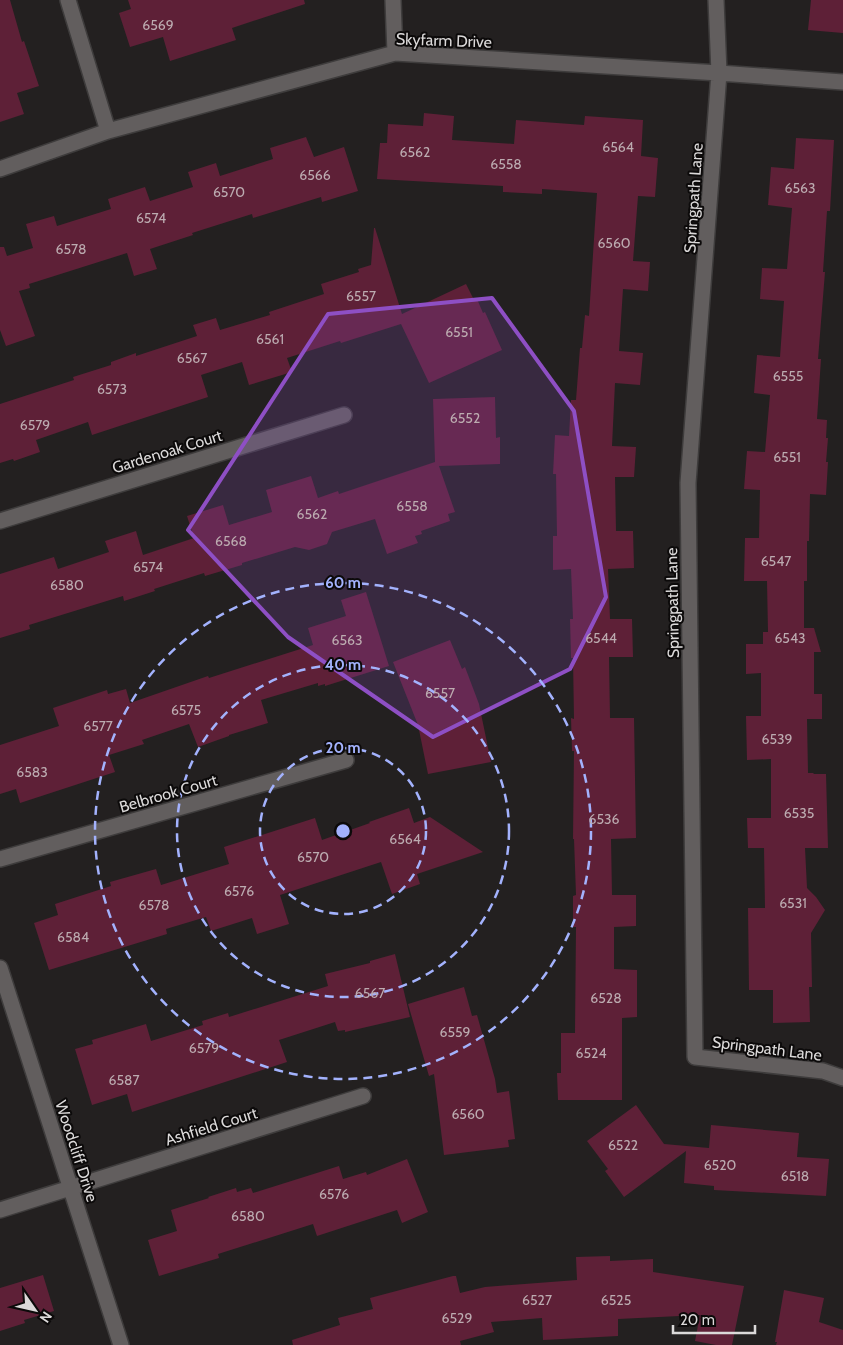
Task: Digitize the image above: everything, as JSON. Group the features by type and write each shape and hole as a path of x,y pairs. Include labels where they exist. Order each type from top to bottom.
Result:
{"street":[{"path":"68,0 108,131"},
{"path":"393,0 395,53"},
{"name":"Springpath Lane","path":"716,0 720,73 688,483 695,1057 823,1071 843,1078"},
{"name":"Skyfarm Drive","path":"0,168 108,131 395,53 843,82"},
{"name":"Gardenoak Court","path":"0,521 344,415"},
{"name":"Belbrook Court","path":"0,859 346,760"},
{"name":"Woodcliff Drive","path":"0,968 120,1345"},
{"name":"Ashfield Court","path":"0,1210 363,1096"}],"highlighted area":[{"path":"492,298 574,411 606,597 570,669 433,737 288,637 188,530 328,314"}],"building":[{"path":"0,0 10,0 22,42 24,41 39,86 17,93 24,114 0,122"},
{"path":"128,0 304,0 305,4 232,28 236,40 170,61 163,37 130,47 119,13 131,9"},
{"path":"811,0 843,0 843,33 808,30"},
{"path":"424,113 454,116 452,140 514,144 516,120 584,125 585,116 643,120 641,156 658,158 655,197 638,196 633,261 650,262 648,291 623,289 619,351 643,353 640,385 615,383 612,446 636,447 634,477 615,477 616,531 633,531 634,568 608,569 610,619 632,619 633,657 609,657 610,718 634,718 636,838 611,839 612,895 636,895 636,926 614,927 614,969 637,970 637,1017 622,1018 622,1100 558,1100 557,1073 561,1073 561,1033 575,1033 576,927 573,927 573,896 576,895 573,839 574,751 572,751 571,718 574,719 570,619 573,619 571,569 553,570 553,536 557,536 556,474 553,474 555,435 569,436 571,400 576,400 585,315 589,316 597,193 542,189 542,194 503,192 503,186 377,179 380,143 387,143 388,124 423,126"},
{"path":"306,137 314,157 344,147 358,191 322,202 321,197 253,218 252,214 192,233 193,235 150,249 157,269 134,276 127,253 29,284 30,288 19,291 35,336 6,346 0,330 0,247 4,247 7,256 33,248 26,224 54,216 57,226 111,209 108,199 145,187 150,201 193,187 188,172 216,163 220,176 273,159 270,148"},
{"path":"796,138 834,140 830,211 827,211 823,272 825,272 818,359 821,359 817,419 827,420 826,462 828,462 826,495 810,494 807,581 804,581 804,628 814,628 821,652 814,652 814,694 822,694 822,719 807,719 808,773 826,774 828,848 805,848 807,888 825,910 811,933 812,987 809,987 810,1022 773,1023 773,990 749,990 748,908 765,908 764,848 748,848 747,818 771,818 771,759 747,760 746,716 761,716 761,673 746,674 746,644 763,644 763,632 768,632 767,581 744,581 745,538 759,538 760,490 744,489 747,451 765,452 770,395 754,393 757,355 780,357 784,301 760,299 762,268 787,269 792,208 768,205 771,167 794,169"},
{"path":"374,228 402,314 466,284 474,300 477,299 483,313 485,312 502,350 429,383 401,324 287,358 292,372 249,385 242,362 201,375 208,397 92,435 88,422 36,440 40,452 14,461 13,459 0,463 0,404 74,380 73,377 111,365 111,362 136,353 136,356 197,336 193,325 216,318 220,330 270,315 269,312 324,294 321,284 359,272 358,269 371,265"},
{"path":"495,397 496,438 500,437 500,464 439,466 455,512 448,514 450,521 421,531 422,534 415,536 418,543 387,554 375,519 332,532 327,544 309,550 295,547 205,576 204,573 124,601 123,596 29,625 30,629 0,638 0,574 54,557 58,569 109,552 105,541 136,531 143,555 194,538 187,516 223,505 229,525 272,512 266,490 311,476 318,498 338,491 339,494 435,462 433,399"},
{"path":"366,592 389,666 325,686 325,684 318,686 318,683 261,700 268,723 198,747 189,724 142,740 144,744 109,755 115,772 20,803 16,789 0,794 0,745 59,726 53,708 107,690 108,694 126,689 130,703 208,676 209,678 313,645 308,628 346,616 341,600"},
{"path":"450,640 462,669 465,667 479,704 491,762 428,774 418,725 393,662"},
{"path":"409,808 414,823 430,817 483,852 417,874 420,884 392,894 381,862 280,895 289,924 257,934 252,918 211,931 206,917 166,929 167,934 49,970 34,923 58,915 55,904 111,886 110,882 156,869 161,885 229,864 224,847 315,818 322,840"},
{"path":"395,954 410,1017 345,1032 345,1030 338,1031 335,1022 279,1040 287,1062 132,1112 127,1094 92,1105 75,1049 93,1044 92,1040 146,1024 151,1041 203,1025 202,1021 228,1013 229,1017 328,986 325,974 370,963 370,961"},
{"path":"464,987 472,1016 477,1015 495,1079 497,1093 509,1091 515,1139 508,1140 509,1147 444,1155 434,1074 429,1076 408,1004"},
{"path":"636,1105 664,1144 709,1148 711,1125 799,1133 797,1157 829,1159 826,1196 714,1190 714,1186 684,1183 686,1151 624,1197 605,1171 608,1169 587,1141"},
{"path":"407,1159 428,1212 402,1223 397,1210 317,1236 313,1224 218,1254 219,1258 159,1276 148,1240 177,1231 171,1210 236,1188 237,1192 251,1188 253,1193 339,1166 343,1179 366,1172 367,1175"},
{"path":"610,1256 610,1261 653,1259 653,1272 744,1286 732,1345 716,1345 695,1341 700,1315 618,1319 618,1336 543,1340 542,1318 491,1322 494,1332 460,1341 461,1345 293,1345 292,1340 340,1325 338,1318 373,1309 370,1298 453,1276 456,1276 460,1293 485,1287 577,1280 576,1257"},
{"path":"43,1275 54,1311 24,1320 25,1323 0,1331 0,1288"},
{"path":"784,1290 824,1298 819,1322 843,1330 843,1345 776,1345"}]}
